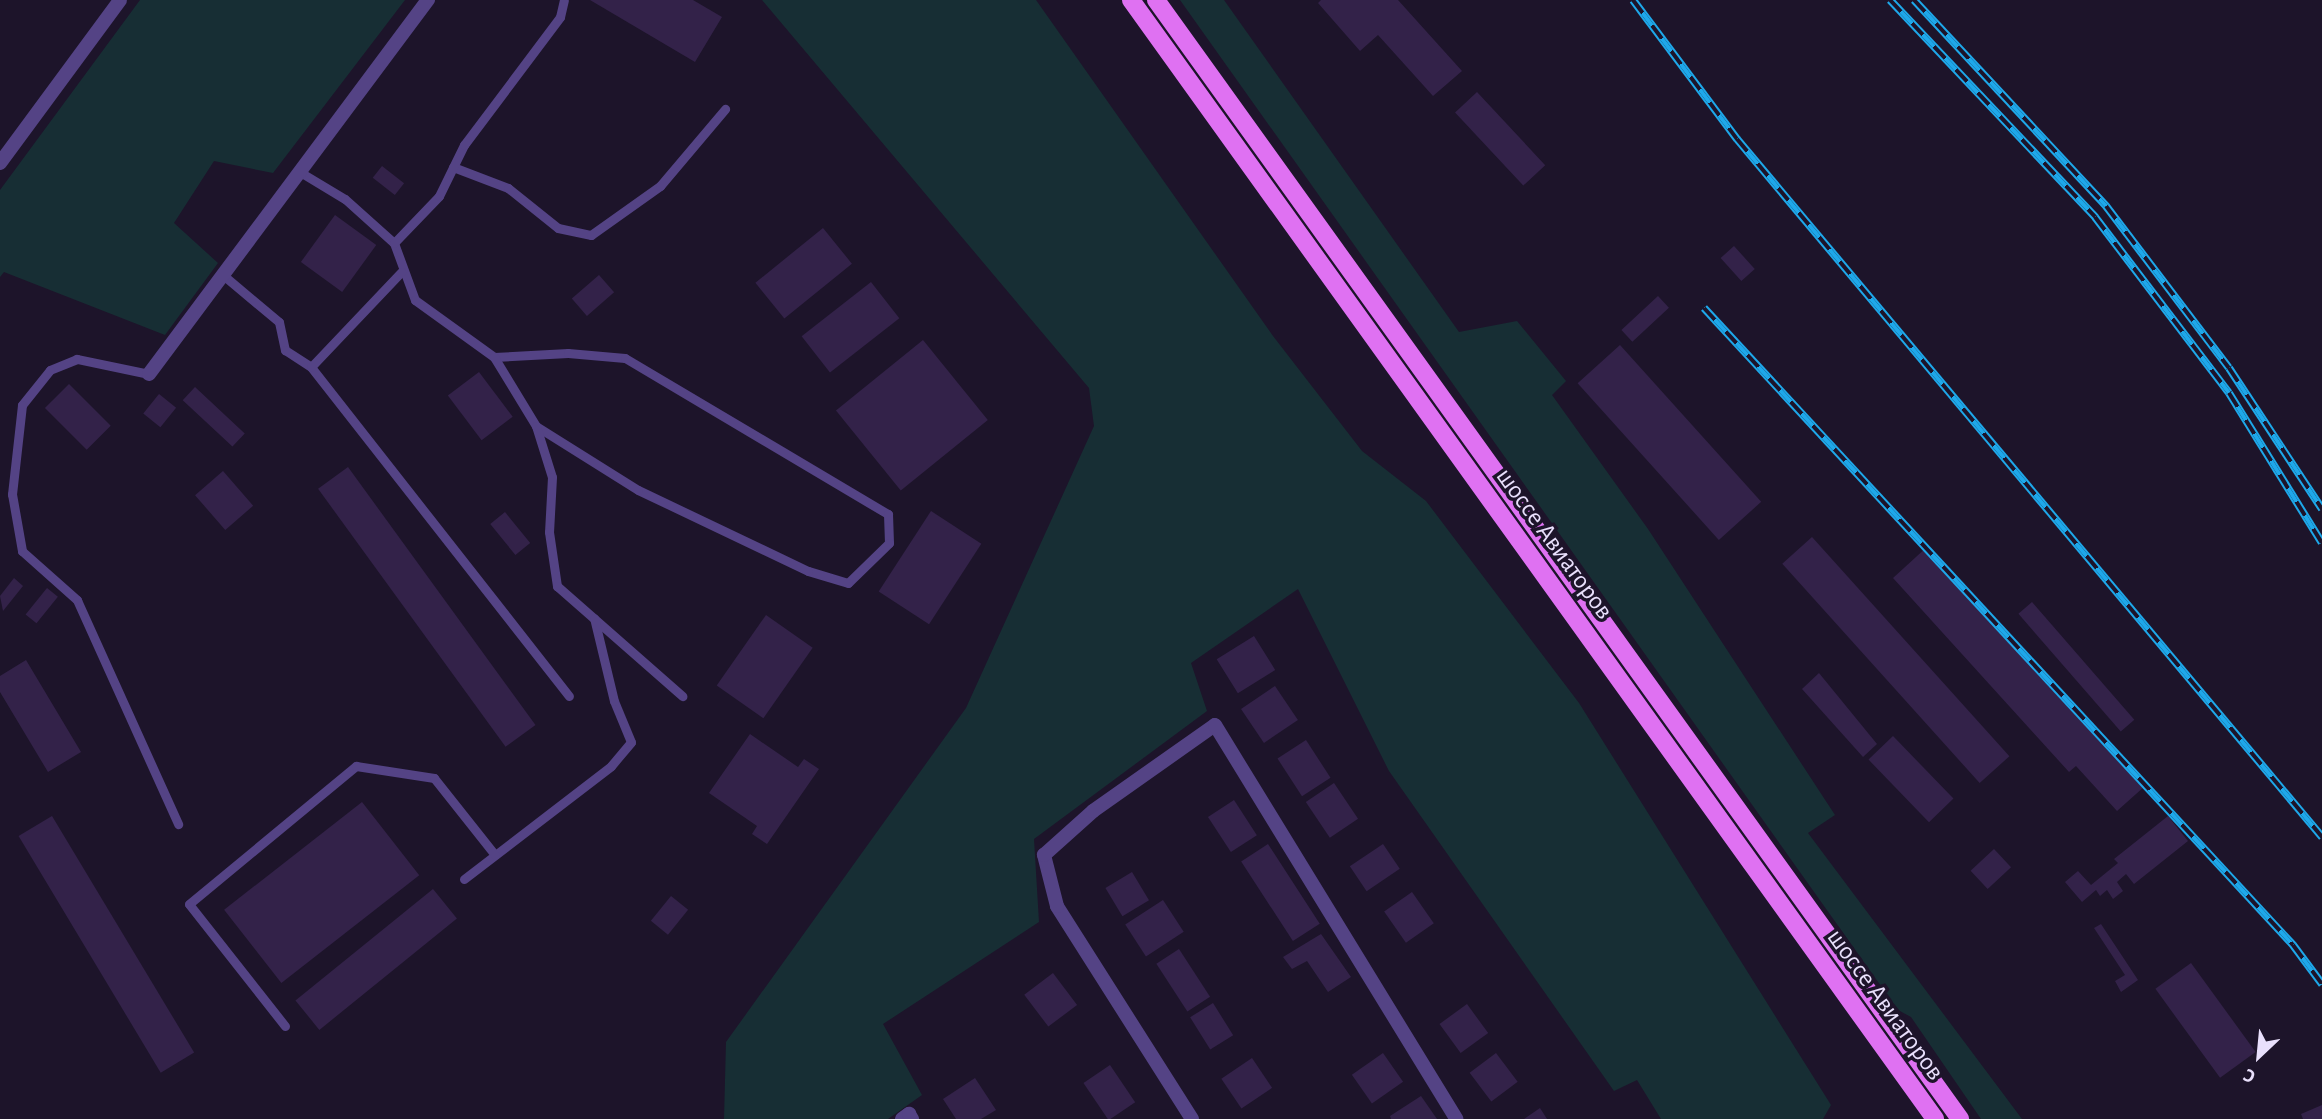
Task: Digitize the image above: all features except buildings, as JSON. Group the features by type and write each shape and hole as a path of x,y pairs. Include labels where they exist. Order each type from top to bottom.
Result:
{"main road":[{"name":"шоссе Авиаторов","path":"1131,0 1935,1119"},
{"name":"шоссе Авиаторов","path":"1156,0 1960,1119"}],"street":[{"path":"0,163 120,0"},
{"path":"149,374 428,0"},
{"path":"1192,1119 1057,906 1044,855 1093,811 1215,725 1456,1119"},
{"path":"902,1119 909,1114 912,1119"}],"lane":[{"path":"394,243 439,196 453,167 510,81 560,17 564,0"},
{"path":"453,167 508,188 558,228 591,235 660,186 725,109"},
{"path":"300,172 345,199 394,243 401,272 415,300 494,357 536,426 552,477 549,532 557,586 682,696"},
{"path":"310,367 401,272"},
{"path":"223,275 279,321 285,350 310,367 569,696"},
{"path":"494,357 568,353 625,358 888,514 889,543 848,583 808,571 638,490 536,426"},
{"path":"149,374 77,359 50,370 22,405 12,494 22,551 78,600 178,824"},
{"path":"464,879 611,766 631,742 614,701 594,618"},
{"path":"285,1026 189,904 356,766 433,778 495,855"}],"green space":[{"path":"140,0 405,0 273,173 214,161 174,223 218,263 165,335 4,272 0,277 0,190"},
{"path":"762,0 1036,0 1273,336 1362,451 1426,501 1579,703 1831,1105 1823,1119 1661,1119 1637,1080 1614,1091 1389,771 1298,589 1191,663 1207,711 1034,839 1039,922 883,1024 922,1095 888,1119 724,1119 726,1042 966,708 1094,426 1089,388"},
{"path":"1180,0 1224,0 1459,332 1517,321 1566,381 1552,395 1648,529 1835,815 1808,833 2022,1119 1981,1119 1911,1017 1898,1010"}],"railway":[{"path":"1633,0 1737,139 2322,837"},
{"path":"1890,0 2095,217 2229,393 2322,543"},
{"path":"1914,0 2106,206 2229,368 2322,509"},
{"path":"1704,308 2293,945 2322,984"}]}
